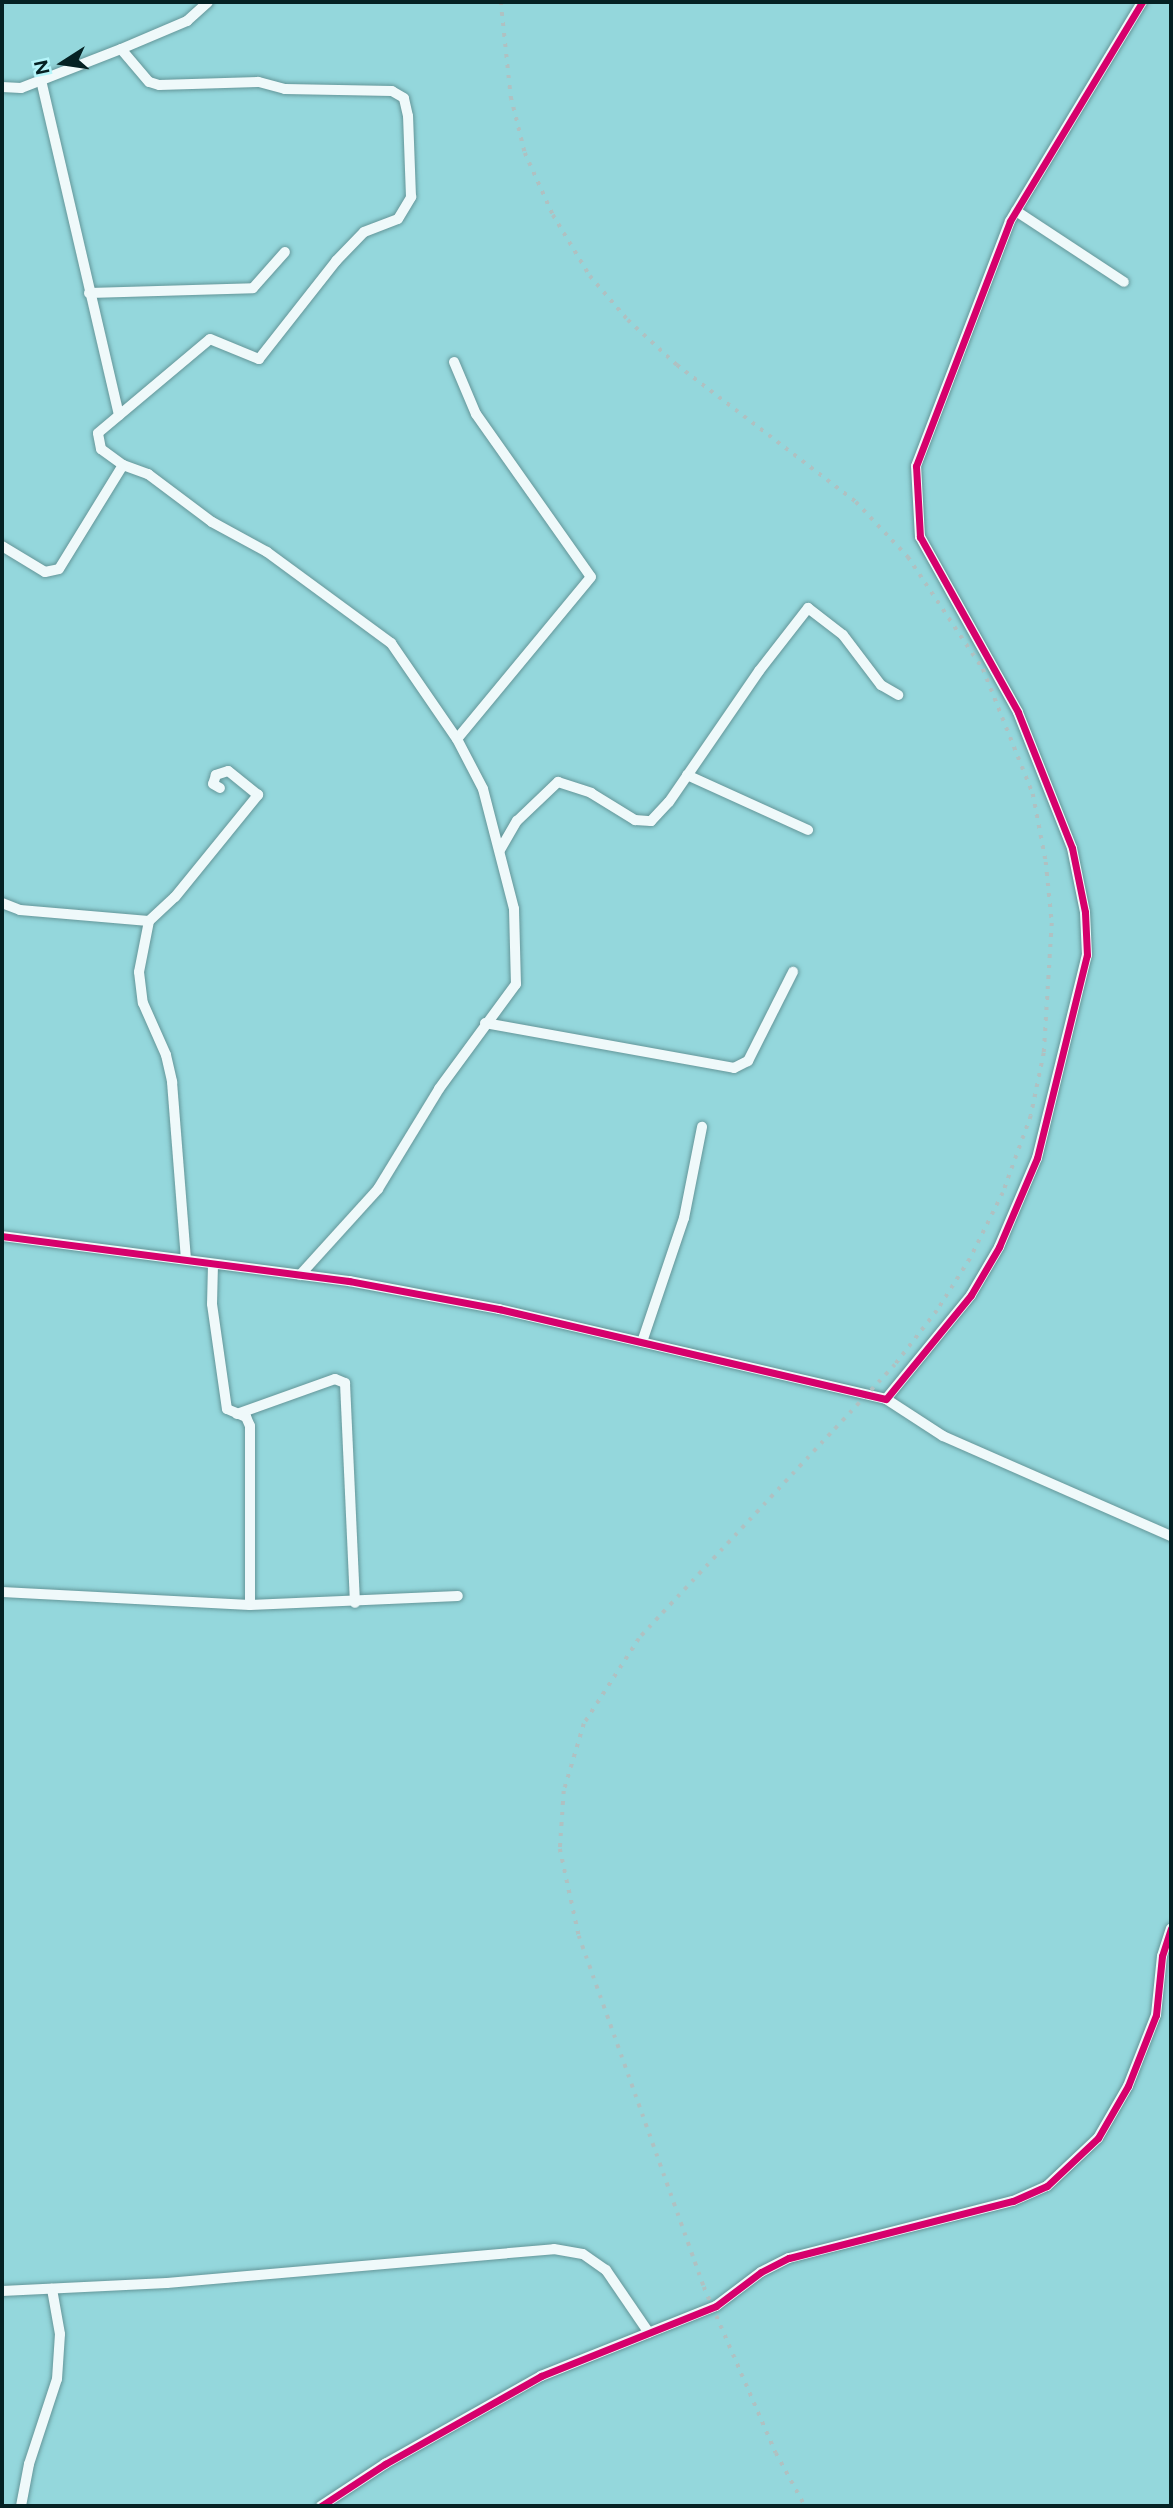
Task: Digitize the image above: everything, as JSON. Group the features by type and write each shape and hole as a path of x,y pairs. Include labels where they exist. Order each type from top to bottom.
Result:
{"street":[{"path":"2,87 21,88 121,49 187,21 208,2"},
{"path":"886,1399 971,1295 999,1247 1037,1158 1087,955 1085,912 1072,848 1018,712 987,651 928,553 916,515 916,466 924,441 961,357 994,255 1016,211 1142,2"},
{"path":"121,49 149,82 159,85 258,82 285,89 392,91 404,98 408,117 411,197 398,219 364,232 336,261 259,359 210,339 98,433 101,449 123,465 148,474 170,493 267,552 372,626 391,643 457,739 483,789 500,850 514,909 519,967 510,994 485,1023 378,1189 300,1275"},
{"path":"41,80 119,415"},
{"path":"1016,211 1124,282"},
{"path":"89,293 253,288 285,252"},
{"path":"454,362 476,414 591,577 457,739"},
{"path":"2,546 46,572 59,569 123,465"},
{"path":"500,850 524,813 558,782 591,793 642,822 651,821 669,802 808,608 843,635 881,685 898,695"},
{"path":"186,1258 172,1082 166,1055 143,1003 139,972 149,921 175,897 258,795 228,771 216,775 214,784 220,788"},
{"path":"687,775 808,830"},
{"path":"2,903 30,911 149,921"},
{"path":"485,1023 586,1044 633,1046 714,1068 734,1068 748,1061 793,972"},
{"path":"642,1342 684,1219 702,1127"},
{"path":"2,1236 186,1258 499,1309 886,1399 943,1436 1171,1536"},
{"path":"213,1264 212,1304 228,1409 234,1415 246,1417 250,1426 250,1605"},
{"path":"234,1415 335,1379 345,1383 349,1399 355,1603"},
{"path":"2,1592 250,1605 355,1603 458,1596"},
{"path":"321,2506 385,2464 541,2376 716,2306 761,2272 789,2258 1013,2200 1063,2174 1098,2138 1128,2086 1156,2015 1162,1956 1171,1928"},
{"path":"2,2291 569,2250 606,2270 649,2333"},
{"path":"21,2506 29,2464 57,2379 60,2334 52,2289"}],"railway":[{"path":"501,2 511,97 525,153 553,215 590,276 628,320 677,365 856,502 908,557 983,669 1033,794 1046,862 1052,923 1044,1053 1031,1116 1003,1193 970,1259 937,1311 895,1365 639,1639 584,1724 564,1791 560,1849 579,1936 704,2287 776,2453 805,2506"}],"cycle path":[{"path":"2,1236 349,1281 499,1309 886,1399 971,1295 999,1247 1037,1158 1087,955 1085,912 1072,848 1018,712 920,537 916,466 1010,221 1142,2"},
{"path":"321,2506 385,2464 541,2376 716,2306 761,2272 789,2258 1013,2201 1047,2186 1098,2138 1128,2086 1156,2015 1162,1956 1171,1928"}]}
